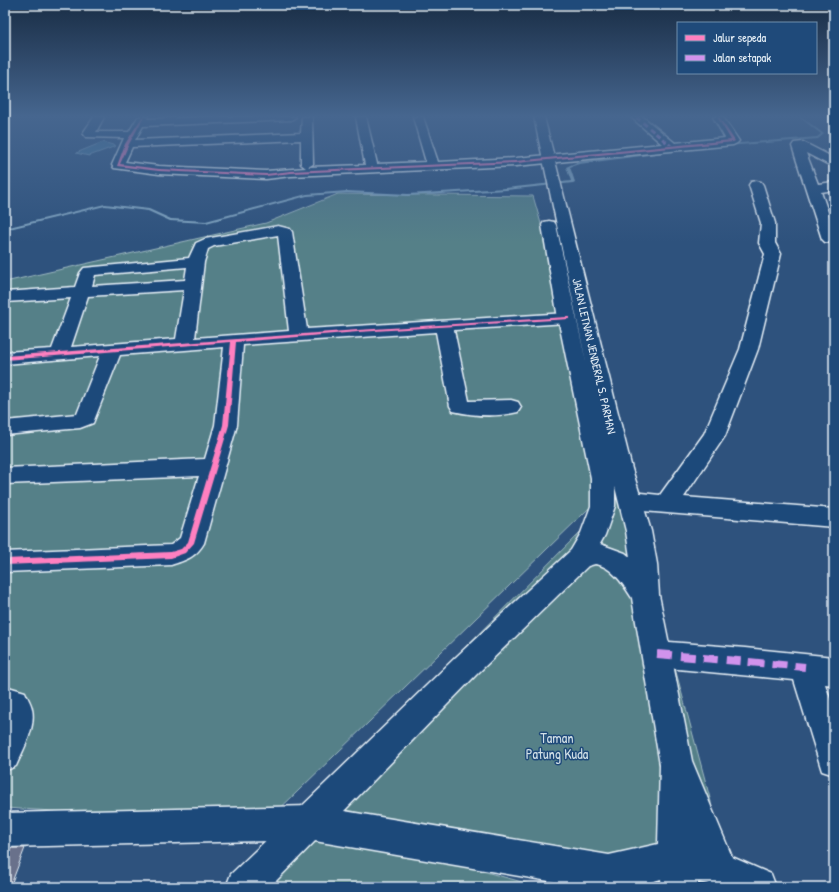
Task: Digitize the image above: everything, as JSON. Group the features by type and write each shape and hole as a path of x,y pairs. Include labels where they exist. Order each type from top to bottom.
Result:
{"main road":[{"path":"121,159 118,166 144,168 287,164 433,166 553,159"},
{"path":"307,159 307,164"},
{"path":"369,159 371,166"},
{"path":"431,159 433,166"},
{"name":"JALAN LETNAN JENDERAL S. PARMAN","path":"244,887 466,666 580,557 593,535 603,506 603,478 567,318 552,202 549,159"},
{"path":"802,159 813,189 828,212 830,239"},
{"path":"535,160 538,174"},
{"path":"805,166 834,163"},
{"path":"262,165 266,175 371,166"},
{"path":"666,503 714,436 750,349 773,254 769,246 768,223 756,185"},
{"path":"813,189 834,186"},
{"name":"JALAN LETNAN JENDERAL S. PARMAN","path":"552,202 621,470 631,501 643,562 645,595"},
{"path":"185,344 196,262 201,246 205,243 278,230 284,232 299,336"},
{"path":"60,354 88,273 93,270 196,262"},
{"path":"5,297 194,284"},
{"path":"5,358 234,340 567,318"},
{"path":"444,326 460,406 473,409 511,407"},
{"path":"5,562 171,555 183,551 191,543 226,425 234,340"},
{"path":"5,428 80,421 86,418 112,350"},
{"path":"5,476 213,468"},
{"path":"631,501 834,518"},
{"path":"580,557 595,554 604,555 616,560 632,576 645,595 657,654 676,765 678,873"},
{"path":"657,654 820,669 834,759"},
{"path":"5,700 14,702 18,710 18,721 5,755"},
{"path":"676,765 723,879"},
{"path":"5,830 309,823 622,880 678,873 723,879 758,887"}],"green space":[{"path":"338,194 533,196 616,482 264,824 5,808 5,282 266,223"},
{"name":"Taman Patung Kuda","path":"626,486 711,802 707,887 584,887 511,875 356,833 321,792"},
{"path":"309,823 540,887 248,887"}],"building":[{"path":"5,848 25,848 10,887 5,887"}],"waterway":[{"path":"5,229 105,205 149,210 170,220 206,222 307,195 347,192 408,195 506,189 573,182 568,167 578,163 612,159"}],"marked path":[{"path":"657,654 805,667"}],"cycle path":[{"path":"121,159 118,165 159,170 266,175 291,172 516,162 551,159"},
{"path":"5,358 358,331 567,318"},
{"path":"5,562 171,555 183,551 191,543 226,425 234,341"}]}
